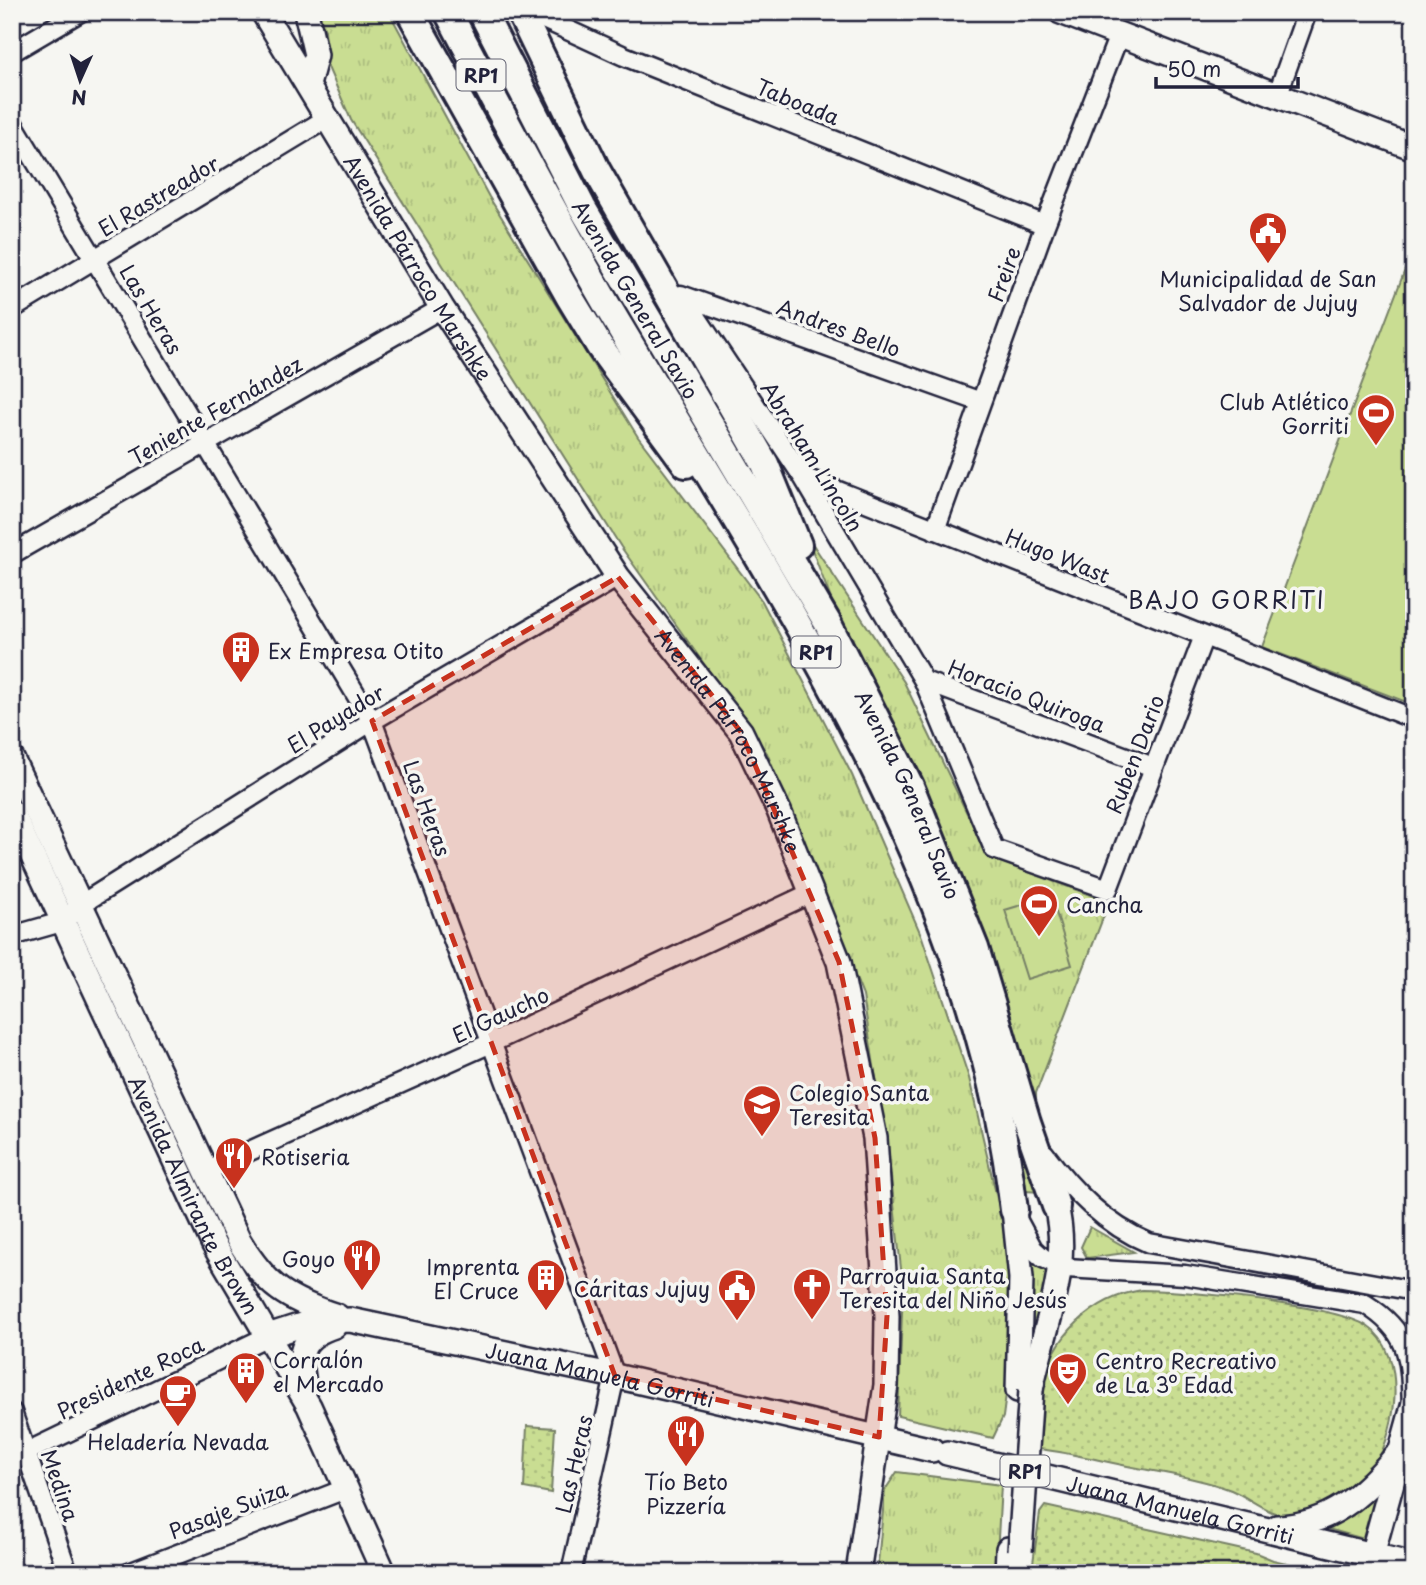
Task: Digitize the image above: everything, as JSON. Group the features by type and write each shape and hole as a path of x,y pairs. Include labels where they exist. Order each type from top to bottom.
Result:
{"highway":[{"path":"410,12 534,236 600,347 764,566"},
{"name":"Avenida General Savio","path":"448,12 514,138 608,306 805,633 867,750 939,919 990,1070 1002,1126 1014,1210"},
{"name":"Avenida General Savio","path":"482,12 541,128 632,295 755,497 827,622 910,786 975,948 1056,1206"},
{"path":"529,16 563,104 633,236 765,464 827,622"}],"main road":[{"name":"Avenida Párroco Marshke","path":"262,12 442,308 618,577 741,732 775,802 839,962 875,1138 887,1316 886,1385 858,1573"},
{"path":"306,12 316,55 308,85"},
{"path":"1061,12 1414,148"},
{"name":"Avenida Almirante Brown","path":"12,759 72,913 214,1245 309,1406 384,1573"},
{"name":"Avenida Almirante Brown","path":"12,812 72,913 239,1241 268,1282 302,1304 350,1320"},
{"name":"Avenida General Savio","path":"1024,1390 1051,1318 1060,1266 1061,1228 1056,1206"},
{"name":"Avenida General Savio","path":"1007,1573 1016,1558 1024,1390 1021,1278 1014,1210"},
{"path":"309,1406 300,1363 303,1346 316,1333 350,1320"},
{"name":"Juana Manuela Gorriti","path":"268,1336 311,1322 350,1320 615,1376 1258,1527 1369,1564 1414,1565"},
{"path":"1369,1564 1413,1405"},
{"path":"1258,1527 1294,1526 1340,1510 1369,1487 1400,1451"}],"street":[{"path":"12,52 80,12"},
{"path":"1277,96 1307,12"},
{"name":"Taboada","path":"529,16 1045,225"},
{"name":"Freire","path":"935,530 1045,225 1119,35"},
{"name":"Abraham Lincoln","path":"563,104 584,125 681,295 803,477 923,681 993,849 1108,889"},
{"name":"El Rastreador","path":"12,309 326,119"},
{"name":"Las Heras","path":"12,122 372,721 615,1376 571,1573"},
{"name":"Andres Bello","path":"681,295 981,402"},
{"name":"Teniente Fernández","path":"12,554 442,308"},
{"name":"Hugo Wast","path":"803,477 1414,719"},
{"name":"El Payador","path":"12,936 72,913 372,721 618,577"},
{"name":"Ruben Dario","path":"1108,889 1204,636"},
{"name":"Horacio Quiroga","path":"923,681 1153,767"},
{"name":"El Gaucho","path":"205,1171 491,1044 811,893"},
{"name":"RP1","path":"1035,1141 1060,1174 1088,1203 1142,1240 1186,1252 1414,1292"},
{"path":"1014,1210 1033,1249 1060,1266 1092,1272 1185,1275 1364,1304 1388,1320 1401,1335 1409,1363 1413,1405"},
{"name":"Presidente Roca","path":"19,1456 268,1336"},
{"name":"Medina","path":"12,1412 19,1456 67,1569"},
{"name":"Pasaje Suiza","path":"129,1573 345,1489"},
{"path":"47,1573 67,1569"}],"highlighted area":[{"path":"618,577 741,732 839,962 875,1138 887,1316 879,1437 615,1376 372,721"}],"green space":[{"path":"315,12 389,12 489,197 638,437 762,601 852,775 922,937 969,1078 1003,1224 1014,1332 1003,1417 993,1438 898,1416 903,1287 890,1168 863,996 767,753 621,547 351,120 327,65 325,30"},
{"name":"Club Atlético Gorriti","path":"1414,246 1414,705 1262,647"},
{"path":"806,534 904,682 988,857 1109,902 1036,1093 1036,1133"},
{"name":"Cancha","path":"1051,896 1072,965 1027,979 1005,910"},
{"path":"1011,1117 1042,1192 1024,1191"},
{"path":"1090,1227 1134,1252 1087,1258 1081,1247"},
{"path":"1027,1256 1050,1275 1029,1351"},
{"path":"1142,1290 1293,1305 1350,1318 1367,1326 1381,1339 1389,1356 1394,1377 1394,1398 1392,1421 1386,1442 1367,1476 1352,1491 1334,1502 1315,1511 1286,1515 1270,1511 1231,1490 1208,1483 1039,1449 1044,1385 1056,1350 1066,1335 1092,1310 1125,1294"},
{"path":"527,1426 555,1428 551,1493 524,1488"},
{"path":"897,1472 1001,1485 996,1573 877,1573 885,1490"},
{"path":"1380,1492 1368,1540 1317,1526 1353,1513"},
{"path":"1045,1506 1256,1553 1273,1560 1330,1573 1065,1573 1033,1563 1040,1513"}],"place":[{"name":"Municipalidad de San Salvador de Jujuy","path":"1268,265"},
{"name":"Club Atlético Gorriti","path":"1376,447"},
{"name":"Ex Empresa Otito","path":"241,684"},
{"name":"Cancha","path":"1039,938"},
{"name":"Colegio Santa Teresita","path":"762,1138"},
{"name":"Rotiseria","path":"234,1190"},
{"name":"Goyo","path":"362,1292"},
{"name":"Imprenta El Cruce","path":"546,1312"},
{"name":"Parroquia Santa Teresita del Niño Jesús","path":"812,1321"},
{"name":"Cáritas Jujuy","path":"737,1322"},
{"name":"Corralón el Mercado","path":"246,1405"},
{"name":"Centro Recreativo de La 3º Edad","path":"1068,1406"},
{"name":"Heladería Nevada","path":"178,1428"},
{"name":"Tío Beto Pizzería","path":"686,1468"}],"district":[{"name":"BAJO GORRITI","path":"1227,599"}]}
